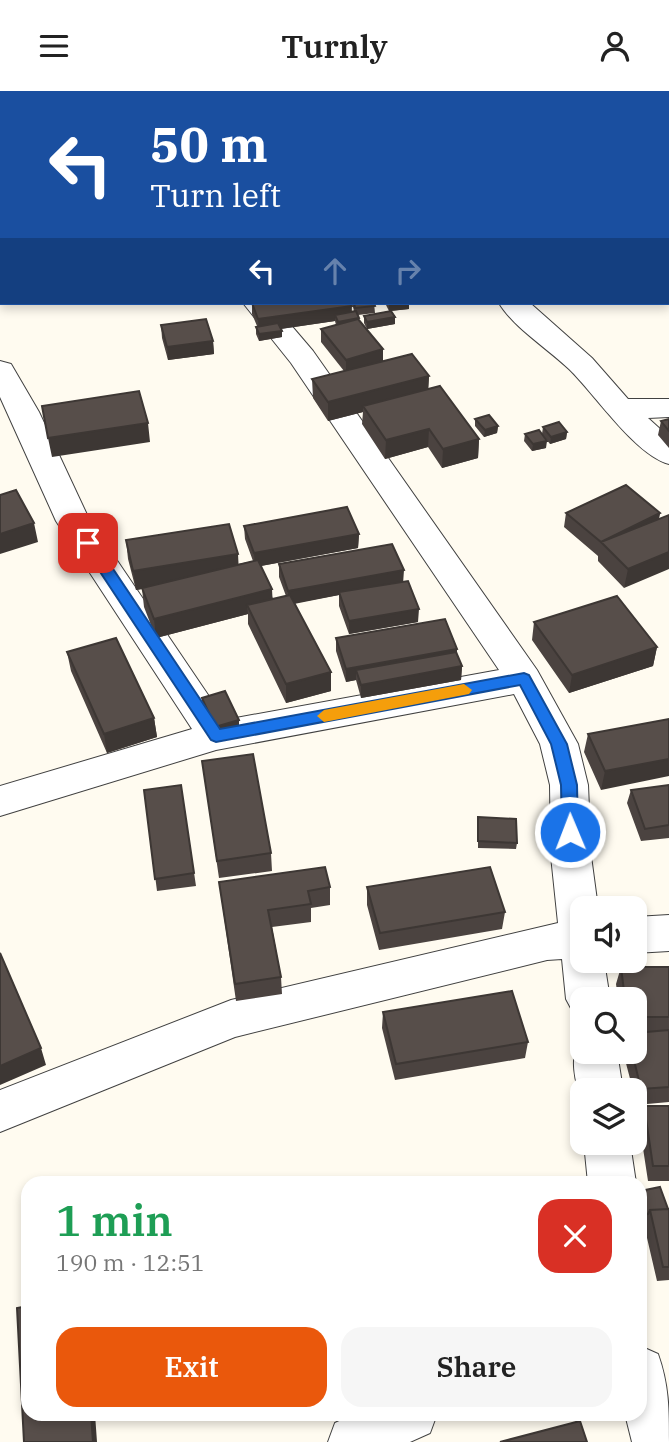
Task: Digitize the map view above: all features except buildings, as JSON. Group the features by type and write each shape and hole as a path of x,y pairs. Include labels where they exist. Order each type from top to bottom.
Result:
{"street":[{"path":"259,305 302,357 524,679 559,744 569,785 571,856 576,896"},
{"path":"515,305 582,364 620,409 669,454"},
{"path":"0,370 24,412 73,521 216,736"},
{"path":"620,409 669,408"},
{"path":"620,409 669,420"},
{"path":"0,801 216,736 524,679"},
{"path":"647,934 669,933"},
{"path":"0,1111 231,1019 547,942 570,946"},
{"path":"608,1155 611,1176"},
{"path":"647,1399 658,1442"},
{"path":"354,1442 397,1421"}],"slow traffic":[{"path":"324,716 464,690"}],"route":[{"path":"88,543 216,736 524,679 559,744 569,785 570,832"}]}
